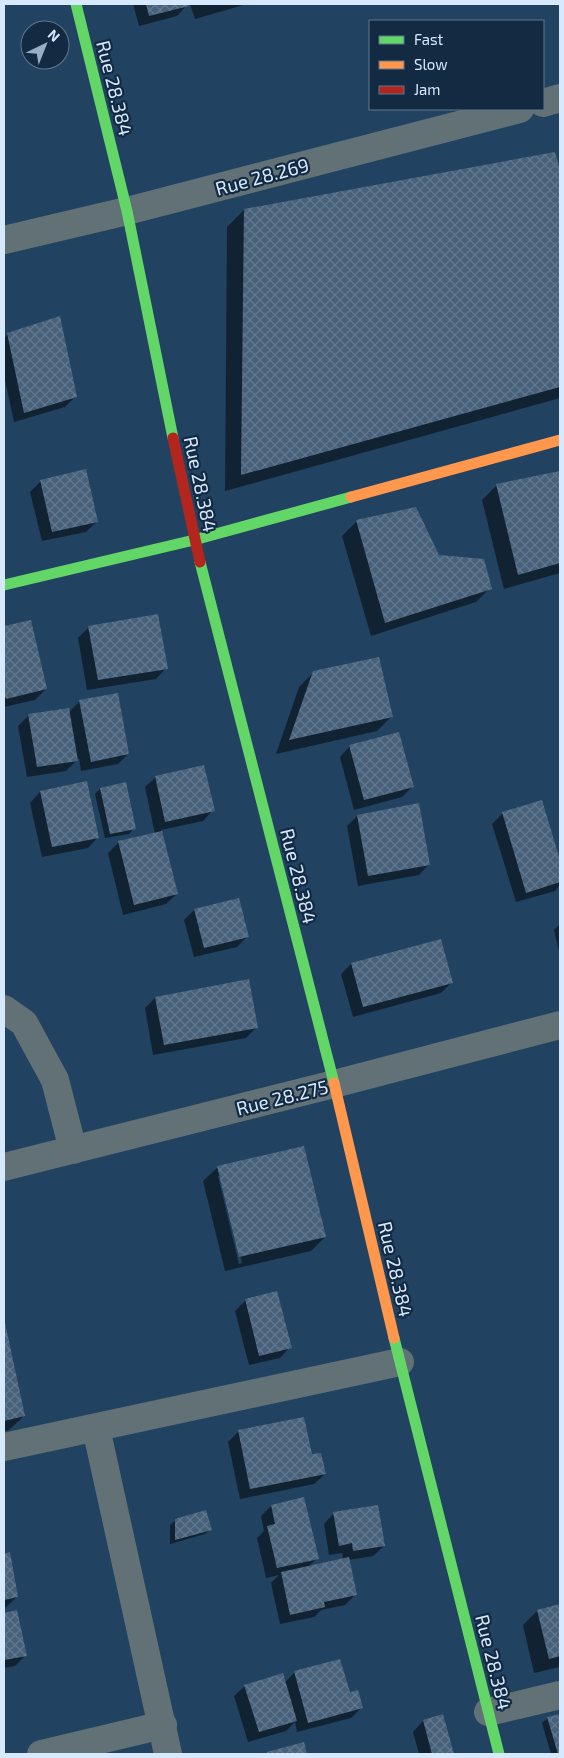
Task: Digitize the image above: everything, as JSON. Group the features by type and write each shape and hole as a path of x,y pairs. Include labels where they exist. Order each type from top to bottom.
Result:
{"street":[{"name":"Rue 28.384","path":"76,4 127,211 194,540 334,1084 400,1362 499,1754"},
{"path":"544,103 560,98"},
{"name":"Rue 28.269","path":"4,240 127,211 516,110"},
{"path":"4,585 194,540 560,440"},
{"path":"4,1009 24,1023 55,1080 73,1150"},
{"name":"Rue 28.275","path":"4,1167 560,1025"},
{"path":"4,1447 400,1362"},
{"path":"96,1428 168,1754"},
{"path":"488,1712 560,1695"},
{"path":"40,1754 163,1725"}],"building":[{"path":"146,4 188,4 189,6 149,16"},
{"path":"555,152 560,170 560,387 241,475 244,209"},
{"path":"60,316 77,397 24,413 7,333"},
{"path":"86,469 98,522 52,532 40,480"},
{"path":"560,471 560,563 518,575 496,484"},
{"path":"416,507 439,555 484,559 492,589 385,623 356,520"},
{"path":"158,614 168,669 98,680 88,626"},
{"path":"31,620 47,689 6,699 4,694 4,626"},
{"path":"379,657 393,717 289,740 313,671"},
{"path":"118,693 129,754 91,762 79,700"},
{"path":"69,708 78,761 37,767 28,714"},
{"path":"399,732 414,787 364,800 349,745"},
{"path":"204,765 215,811 165,822 155,776"},
{"path":"87,781 99,838 52,847 40,791"},
{"path":"126,782 136,829 110,834 100,788"},
{"path":"542,800 560,860 560,882 526,893 502,812"},
{"path":"419,803 430,865 368,876 357,815"},
{"path":"162,831 178,894 134,905 118,841"},
{"path":"239,898 249,937 204,948 194,909"},
{"path":"441,939 453,983 363,1007 351,963"},
{"path":"249,979 258,1028 164,1045 155,997"},
{"path":"304,1146 326,1237 239,1257 217,1166"},
{"path":"277,1291 292,1348 259,1356 245,1299"},
{"path":"4,1324 25,1416 4,1421"},
{"path":"304,1417 312,1454 321,1453 326,1474 250,1489 238,1430"},
{"path":"304,1497 319,1559 277,1568 267,1526 275,1524 271,1505"},
{"path":"378,1505 385,1546 353,1551 352,1543 339,1546 333,1512"},
{"path":"206,1510 212,1530 175,1540 175,1519"},
{"path":"10,1552 18,1597 4,1600 4,1554"},
{"path":"349,1557 357,1595 324,1602 325,1607 290,1615 281,1572"},
{"path":"560,1604 560,1656 549,1659 537,1610"},
{"path":"17,1610 27,1656 4,1660 4,1613"},
{"path":"340,1659 350,1692 358,1690 363,1708 308,1723 294,1671"},
{"path":"283,1673 297,1721 259,1732 244,1685"},
{"path":"443,1714 454,1754 432,1754 423,1720"},
{"path":"560,1714 560,1754 558,1754 547,1717"},
{"path":"304,1742 307,1754 267,1754 267,1752"}],"traffic: fast":[{"path":"76,4 127,211 173,438"},
{"path":"4,585 194,540 351,497"},
{"path":"200,562 334,1083"},
{"path":"394,1338 499,1754"}],"traffic: slow":[{"path":"351,497 560,440"},
{"path":"334,1083 394,1338"}],"traffic: jam":[{"path":"173,438 200,562"}]}
